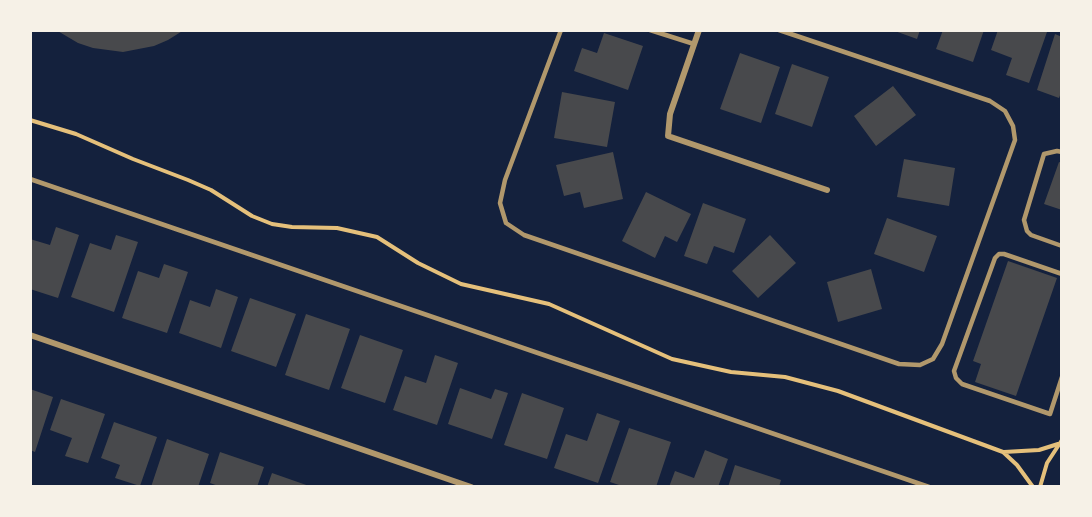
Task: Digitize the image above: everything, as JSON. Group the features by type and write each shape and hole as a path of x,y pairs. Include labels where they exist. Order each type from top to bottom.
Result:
{"street":[{"path":"699,30 670,114 668,136 827,190"},
{"path":"30,335 471,487"}],"lane":[{"path":"561,30 505,180 500,202 506,223 524,235 877,357 899,364 920,365 933,359 942,344 1015,140 1013,126 1005,111 990,101 779,30"},
{"path":"650,30 694,44"},
{"path":"1062,152 1044,154 1024,219 1027,231 1031,235 1062,246"},
{"path":"30,179 929,487"},
{"path":"1062,274 999,254 995,258 954,371 956,378 962,384 1050,414 1059,393 1062,377"}],"path":[{"path":"30,120 76,134 188,180 211,190 252,216 273,224 292,227 337,228 377,237 418,263 461,284 549,304 672,359 731,372 784,377 812,384 1003,452 1039,450 1060,442"},
{"path":"1040,487 1047,463 1060,442"},
{"path":"1003,452 1017,465 1033,487"}],"building":[{"path":"56,30 184,30 154,46 123,52 93,48 78,43"},
{"path":"892,30 920,30 917,39"},
{"path":"943,30 984,30 973,62 936,49"},
{"path":"998,30 1047,32 1029,83 1006,75 1012,58 991,50"},
{"path":"604,33 643,46 628,90 574,71 582,48 597,53"},
{"path":"1055,34 1062,37 1062,90 1059,98 1037,90"},
{"path":"740,53 780,67 761,123 720,109"},
{"path":"792,64 829,77 812,127 775,114"},
{"path":"893,86 916,115 876,146 854,116"},
{"path":"562,92 615,102 607,147 554,138"},
{"path":"613,152 623,199 584,208 580,192 564,196 556,165"},
{"path":"904,159 955,168 949,206 897,197"},
{"path":"1059,162 1062,163 1062,210 1044,204"},
{"path":"646,192 691,214 677,242 665,236 655,258 622,241"},
{"path":"703,203 746,219 734,253 714,246 707,264 684,256"},
{"path":"887,218 937,236 924,272 874,254"},
{"path":"56,227 79,235 58,298 30,289 30,239 50,245"},
{"path":"116,235 138,242 114,312 71,297 90,243 111,250"},
{"path":"770,235 796,263 758,298 732,271"},
{"path":"1008,261 1057,278 1016,396 975,382 981,364 973,361"},
{"path":"164,264 188,272 167,333 122,318 138,271 159,278"},
{"path":"871,269 882,309 838,322 827,282"},
{"path":"216,289 238,297 221,348 179,333 190,300 210,307"},
{"path":"250,298 296,314 276,367 231,351"},
{"path":"306,314 350,329 329,390 285,375"},
{"path":"360,335 403,350 385,403 341,388"},
{"path":"435,355 458,363 437,425 393,410 405,376 426,383"},
{"path":"460,388 491,399 495,389 508,393 492,439 448,424"},
{"path":"30,389 53,397 35,452 30,450"},
{"path":"522,393 564,408 547,459 504,445"},
{"path":"61,399 105,414 88,463 65,456 72,438 50,430"},
{"path":"597,413 620,421 598,483 554,468 566,434 587,441"},
{"path":"114,422 157,437 140,486 115,478 120,465 101,458"},
{"path":"629,428 671,442 656,487 625,487 610,482"},
{"path":"167,439 209,454 198,487 151,487"},
{"path":"705,450 728,459 718,487 669,487 675,471 694,478"},
{"path":"220,452 264,467 257,487 221,487 210,483"},
{"path":"735,465 781,480 779,487 728,487"},
{"path":"272,473 312,487 267,487"}]}
